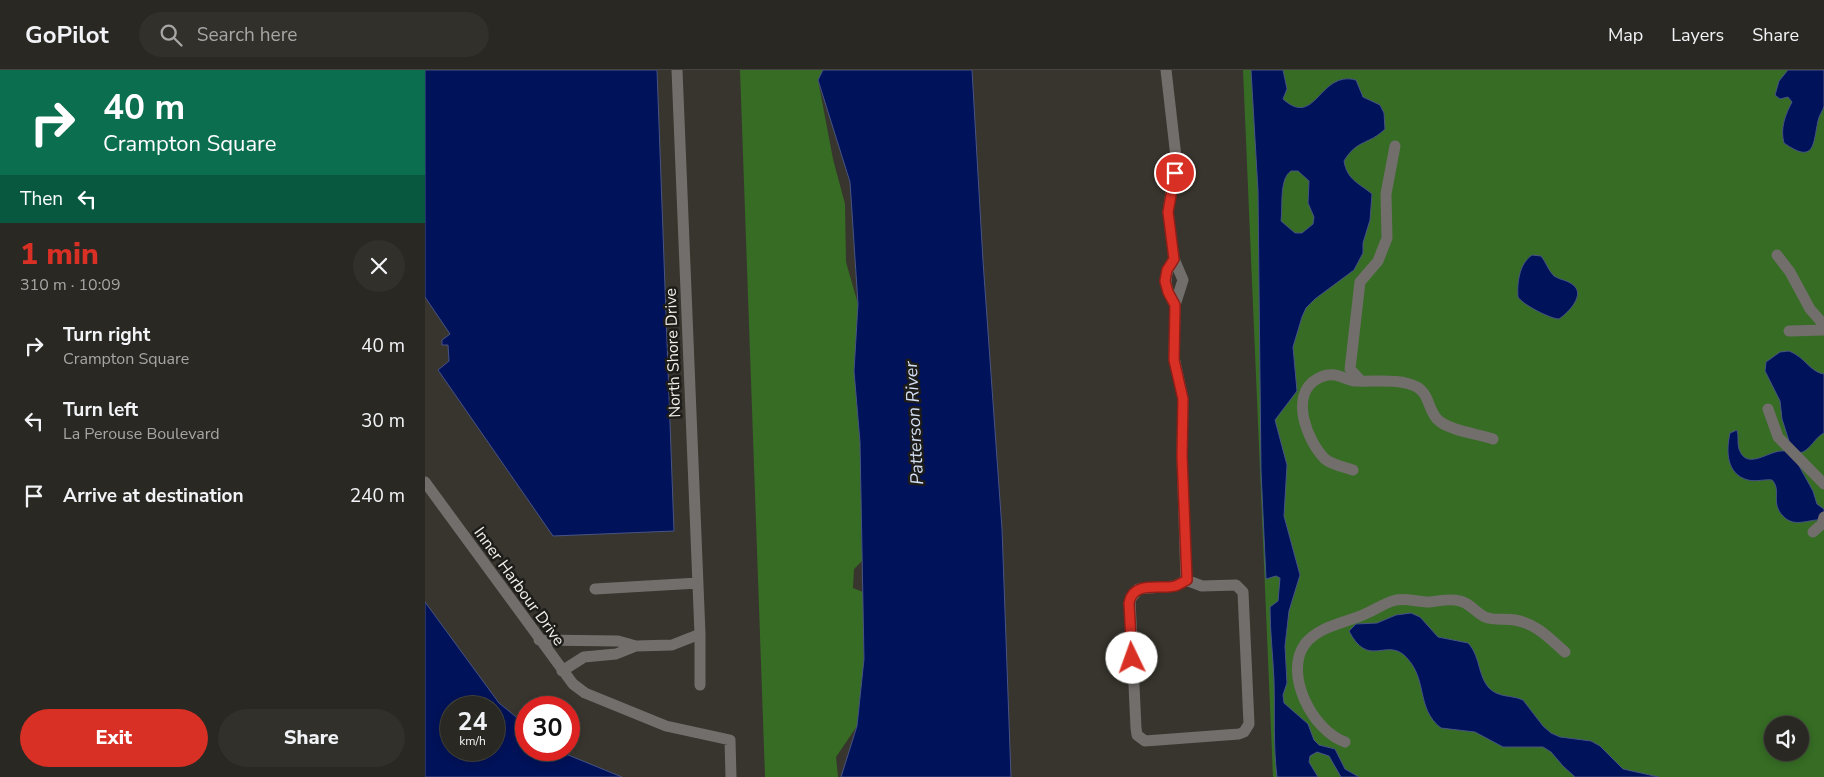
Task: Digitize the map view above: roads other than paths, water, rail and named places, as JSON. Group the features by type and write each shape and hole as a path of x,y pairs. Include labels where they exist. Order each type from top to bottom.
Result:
{"street":[{"name":"North Shore Drive","path":"677,70 700,634 700,685"},
{"path":"1166,70 1176,157 1168,212 1174,259 1183,280 1175,305 1174,360 1183,404 1182,456 1187,580"},
{"path":"1361,380 1350,369 1360,282 1378,261 1387,238 1387,194 1395,146"},
{"path":"1777,255 1790,272 1810,309 1824,325"},
{"path":"1174,259 1167,270 1165,281 1175,305"},
{"path":"1789,331 1824,330"},
{"path":"1353,470 1325,459 1311,437 1302,413 1303,395 1311,382 1321,376 1334,375 1361,380 1398,382 1418,388 1426,396 1437,419 1448,427 1493,439"},
{"path":"1768,409 1774,428 1783,444 1800,457 1824,484"},
{"path":"1824,478 1824,484"},
{"name":"Inner Harbour Drive","path":"425,482 429,495 573,684 585,693 598,699 666,726 730,740 731,777"},
{"path":"1187,580 1202,586 1236,585 1243,592 1249,724 1244,732 1239,734 1145,741 1137,735 1136,730 1130,600 1138,589 1175,586 1187,580"},
{"path":"595,589 698,582"},
{"path":"1345,742 1328,732 1306,705 1300,681 1300,656 1304,645 1314,635 1352,617 1364,615 1384,604 1397,600 1459,600 1485,617 1494,620 1504,618 1527,623 1548,636 1565,652"},
{"path":"562,671 584,657 616,654 637,646 672,644 700,634"},
{"path":"539,640 618,641 637,646"}],"water":[{"path":"425,70 657,70 674,531 553,536 438,370 449,361 448,345 442,345 442,340 450,334 425,297"},
{"name":"Patterson River","path":"823,70 972,70 1002,529 1011,777 841,777 857,726 864,659 860,442 854,371 858,304 850,182 818,80"},
{"path":"1251,70 1283,70 1287,89 1283,99 1294,106 1303,107 1311,104 1334,83 1344,79 1356,80 1363,97 1380,105 1384,113 1385,129 1374,138 1358,145 1344,161 1351,177 1372,194 1370,220 1363,243 1363,253 1354,270 1306,308 1293,347 1297,391 1275,420 1287,465 1284,516 1300,575 1289,611 1285,646 1287,683 1283,695 1284,703 1308,724 1314,740 1319,745 1335,749 1345,769 1359,777 1341,777 1329,756 1317,752 1310,756 1309,762 1318,777 1277,777 1270,607 1278,601 1280,578 1276,576 1266,579 1261,471 1258,191","holes":["1291,171 1298,171 1309,181 1308,203 1314,217 1313,224 1302,233 1295,233 1281,221 1282,193 1285,180"]},
{"path":"1788,70 1824,70 1824,106 1813,144 1807,152 1794,149 1784,143 1784,122 1792,102 1788,97 1780,99 1775,95 1779,81"},
{"path":"1532,255 1541,256 1554,276 1570,283 1576,288 1578,293 1575,303 1559,319 1537,311 1518,297 1519,280 1524,263"},
{"path":"1789,351 1819,373 1824,374 1824,433 1800,453 1798,464 1813,491 1817,504 1824,509 1824,520 1793,522 1788,520 1779,511 1777,506 1776,488 1772,480 1751,481 1741,477 1735,473 1729,461 1730,433 1737,430 1739,449 1747,459 1759,458 1778,451 1784,451 1789,441 1782,419 1780,401 1765,371 1766,362 1780,352"},
{"path":"425,602 494,696 440,696 440,761 505,761 505,708 515,716 515,761 580,760 622,777 425,777"},
{"path":"1411,613 1420,617 1438,637 1468,643 1476,655 1482,677 1490,689 1499,694 1523,700 1543,726 1551,733 1560,737 1591,741 1600,746 1623,769 1659,777 1575,777 1551,752 1543,747 1503,747 1475,732 1441,728 1428,711 1417,673 1404,655 1397,651 1370,651 1363,648 1356,642 1349,631 1356,624 1377,623 1396,615"}]}
